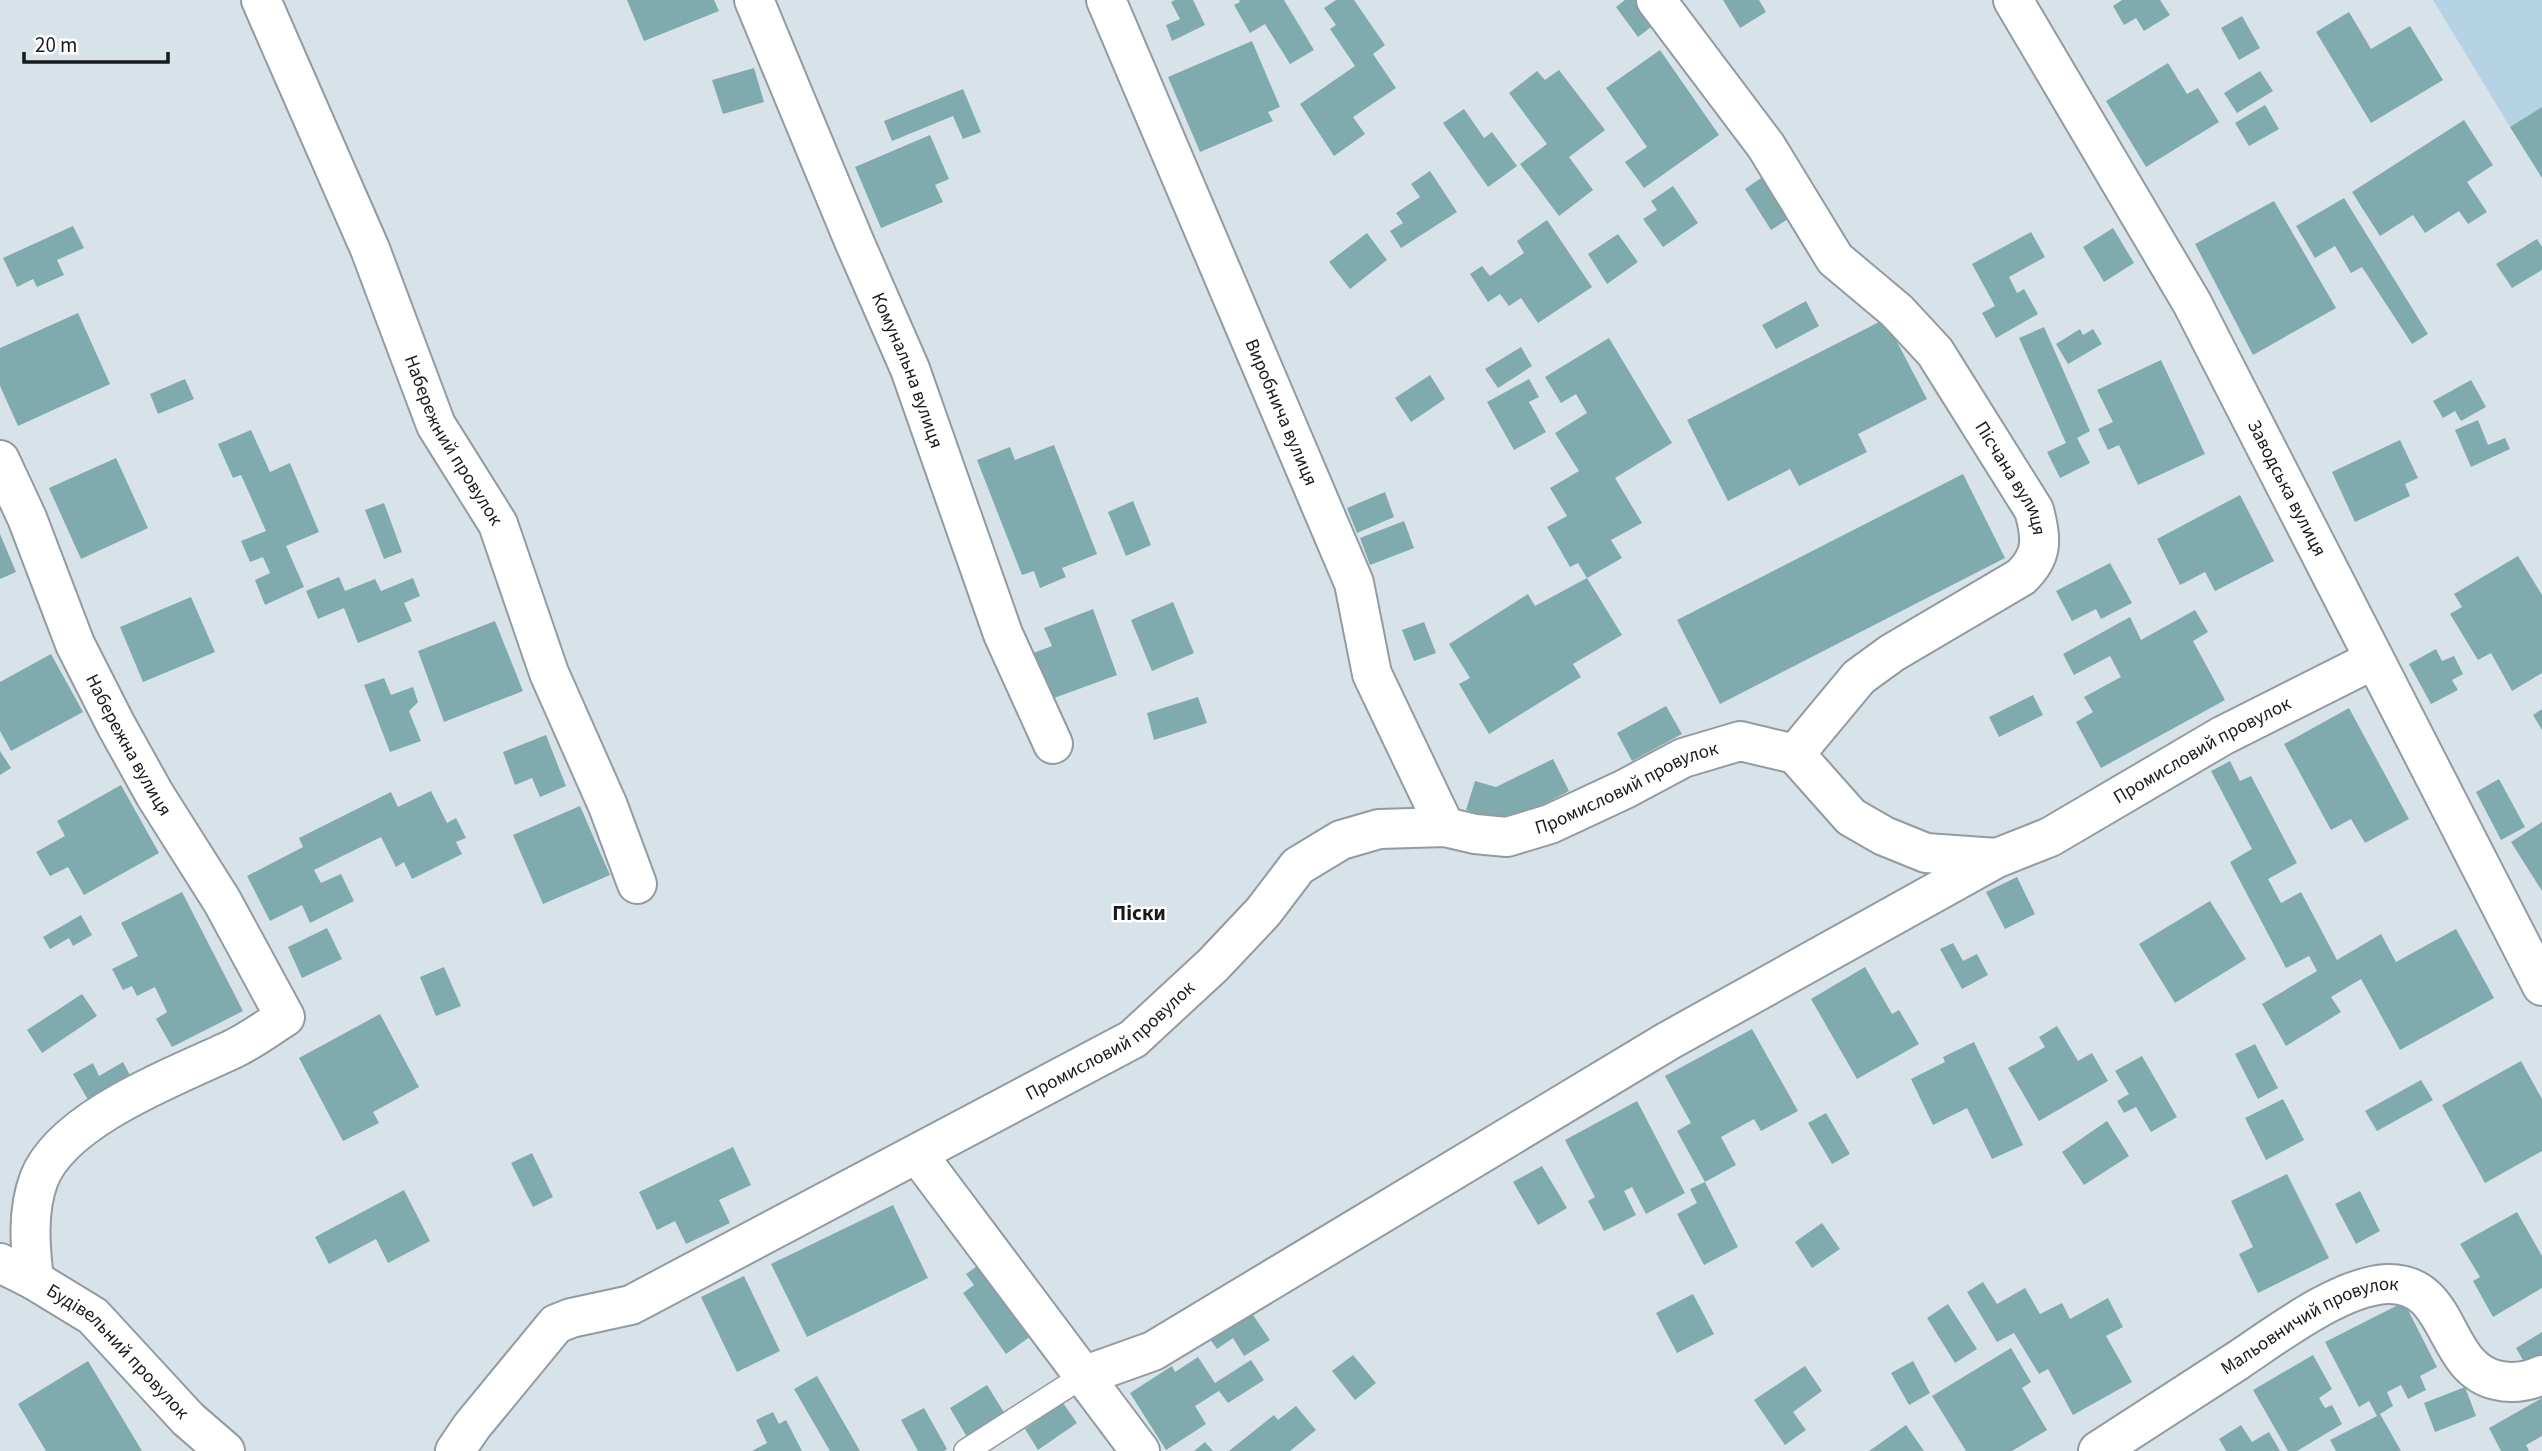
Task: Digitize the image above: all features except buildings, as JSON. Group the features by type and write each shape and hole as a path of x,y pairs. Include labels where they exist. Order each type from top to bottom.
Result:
{"street":[{"name":"Набережний провулок","path":"261,0 370,249 436,425 498,524 549,673 608,806 637,884"},
{"name":"Комунальна вулиця","path":"754,0 910,369 1003,634 1053,744"},
{"name":"Виробнича вулиця","path":"1107,0 1354,583 1372,674 1445,827"},
{"name":"Пісчана вулиця","path":"1656,0 1766,146 1835,259 1897,311 1935,352 2034,510 2040,532 2034,565 2021,577 1892,653 1859,677 1795,754"},
{"name":"Заводська вулиця","path":"2013,0 2192,303 2542,986"},
{"name":"Набережна вулиця","path":"0,460 27,518 75,644 110,713 155,795 222,901 285,1017 237,1047 179,1072 126,1100 81,1129 57,1152 40,1177 32,1206 30,1242 34,1280"},
{"name":"Промисловий провулок","path":"1083,1376 1153,1351 1668,1041 1997,858 2050,837 2222,736 2373,660"},
{"name":"Промисловий провулок","path":"455,1451 472,1426 556,1324 570,1318 631,1305 1133,1039 1213,965 1263,912 1298,866 1341,841 1379,829 1445,827 1475,834 1507,837 1550,824 1683,758 1740,741 1795,754"},
{"path":"1795,754 1851,817 1884,836 1926,853 1997,858"},
{"path":"918,1154 1140,1451"},
{"name":"Будівельний провулок","path":"0,1263 93,1316 188,1419 225,1451"},
{"name":"Мальовничий провулок","path":"2098,1451 2303,1318 2357,1289 2388,1284 2413,1289 2434,1305 2467,1364 2482,1376 2504,1382 2528,1381 2542,1375"}],"lane":[{"path":"966,1451 1083,1376"}],"shaded area":[{"path":"2433,0 2542,0 2542,107 2510,127"}],"district":[{"name":"Піски","path":"1139,913"}]}
